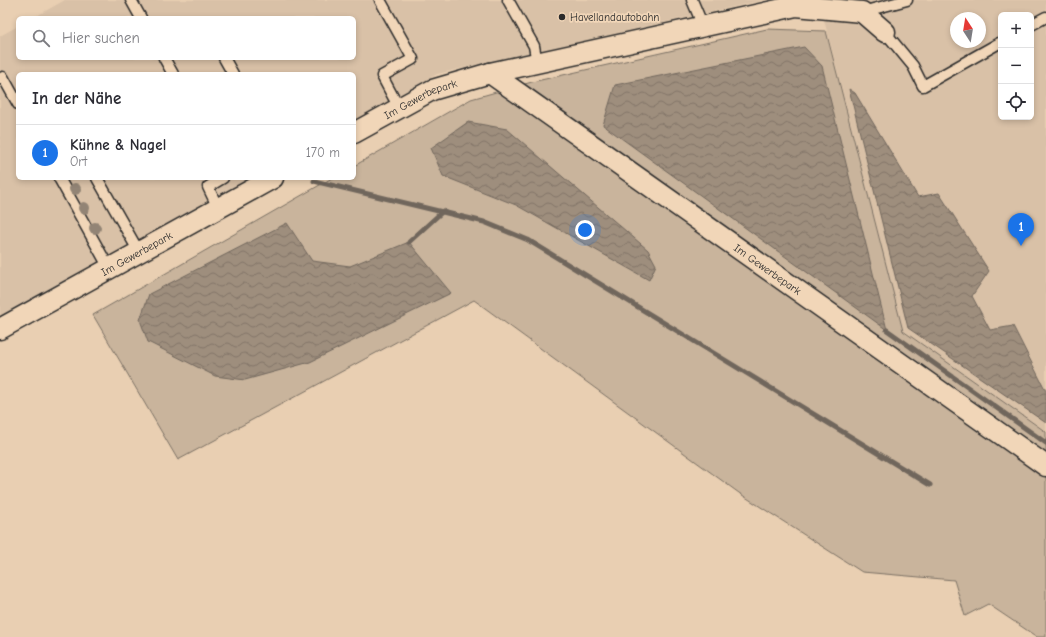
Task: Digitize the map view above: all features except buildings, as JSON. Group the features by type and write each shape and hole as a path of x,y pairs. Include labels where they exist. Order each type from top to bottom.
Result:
{"street":[{"name":"Im Gewerbepark","path":"356,132 432,90 490,73 796,6 862,12"},
{"path":"862,12 885,32"},
{"name":"Im Gewerbepark","path":"490,73 1046,466"},
{"name":"Im Gewerbepark","path":"0,329 269,180"}],"lane":[{"path":"131,0 140,16"},
{"path":"380,0 413,59 382,76 399,108"},
{"path":"508,0 534,46 538,63"},
{"path":"692,0 703,26"},
{"path":"862,12 907,0"},
{"path":"1034,23 1046,17"},
{"path":"885,32 913,66 923,86 998,44"},
{"path":"165,60 171,72"},
{"path":"225,60 232,72"},
{"path":"0,78 3,77 16,100"},
{"path":"60,180 110,268"},
{"path":"98,180 140,252"},
{"path":"218,208 208,187 220,180"}],"shaded area":[{"path":"65,0 764,0 437,74 356,122 356,72 16,72 16,180 251,180 0,318 0,36 16,27 16,60 356,60 356,16 37,16"},
{"path":"819,0 1046,0 1046,432 903,331"},
{"path":"767,29 826,31 903,331 1046,432 1046,637 1037,637 988,604 965,616 954,580 862,572 739,493 474,300 178,460 93,315 329,180 356,180 356,165 471,99 532,82"}],"water":[{"path":"804,47 822,66 887,330 603,125 615,85"},
{"path":"849,89 855,93 918,197 939,193 989,271 972,296 990,330 1013,326 1046,391 1046,423 908,328"},
{"path":"468,122 507,129 648,250 656,265 649,280 516,205 443,176 431,148"},
{"path":"287,223 312,261 350,266 409,242 451,293 310,362 245,380 215,376 148,342 140,320 149,294"}],"waterway":[{"path":"314,181 484,222 528,240 930,485"},
{"path":"409,242 443,211"},
{"path":"887,330 1046,443"}],"place":[{"name":"Havellandautobahn","path":"562,17"},
{"name":"Kühne & Nagel","path":"1021,246"}]}
